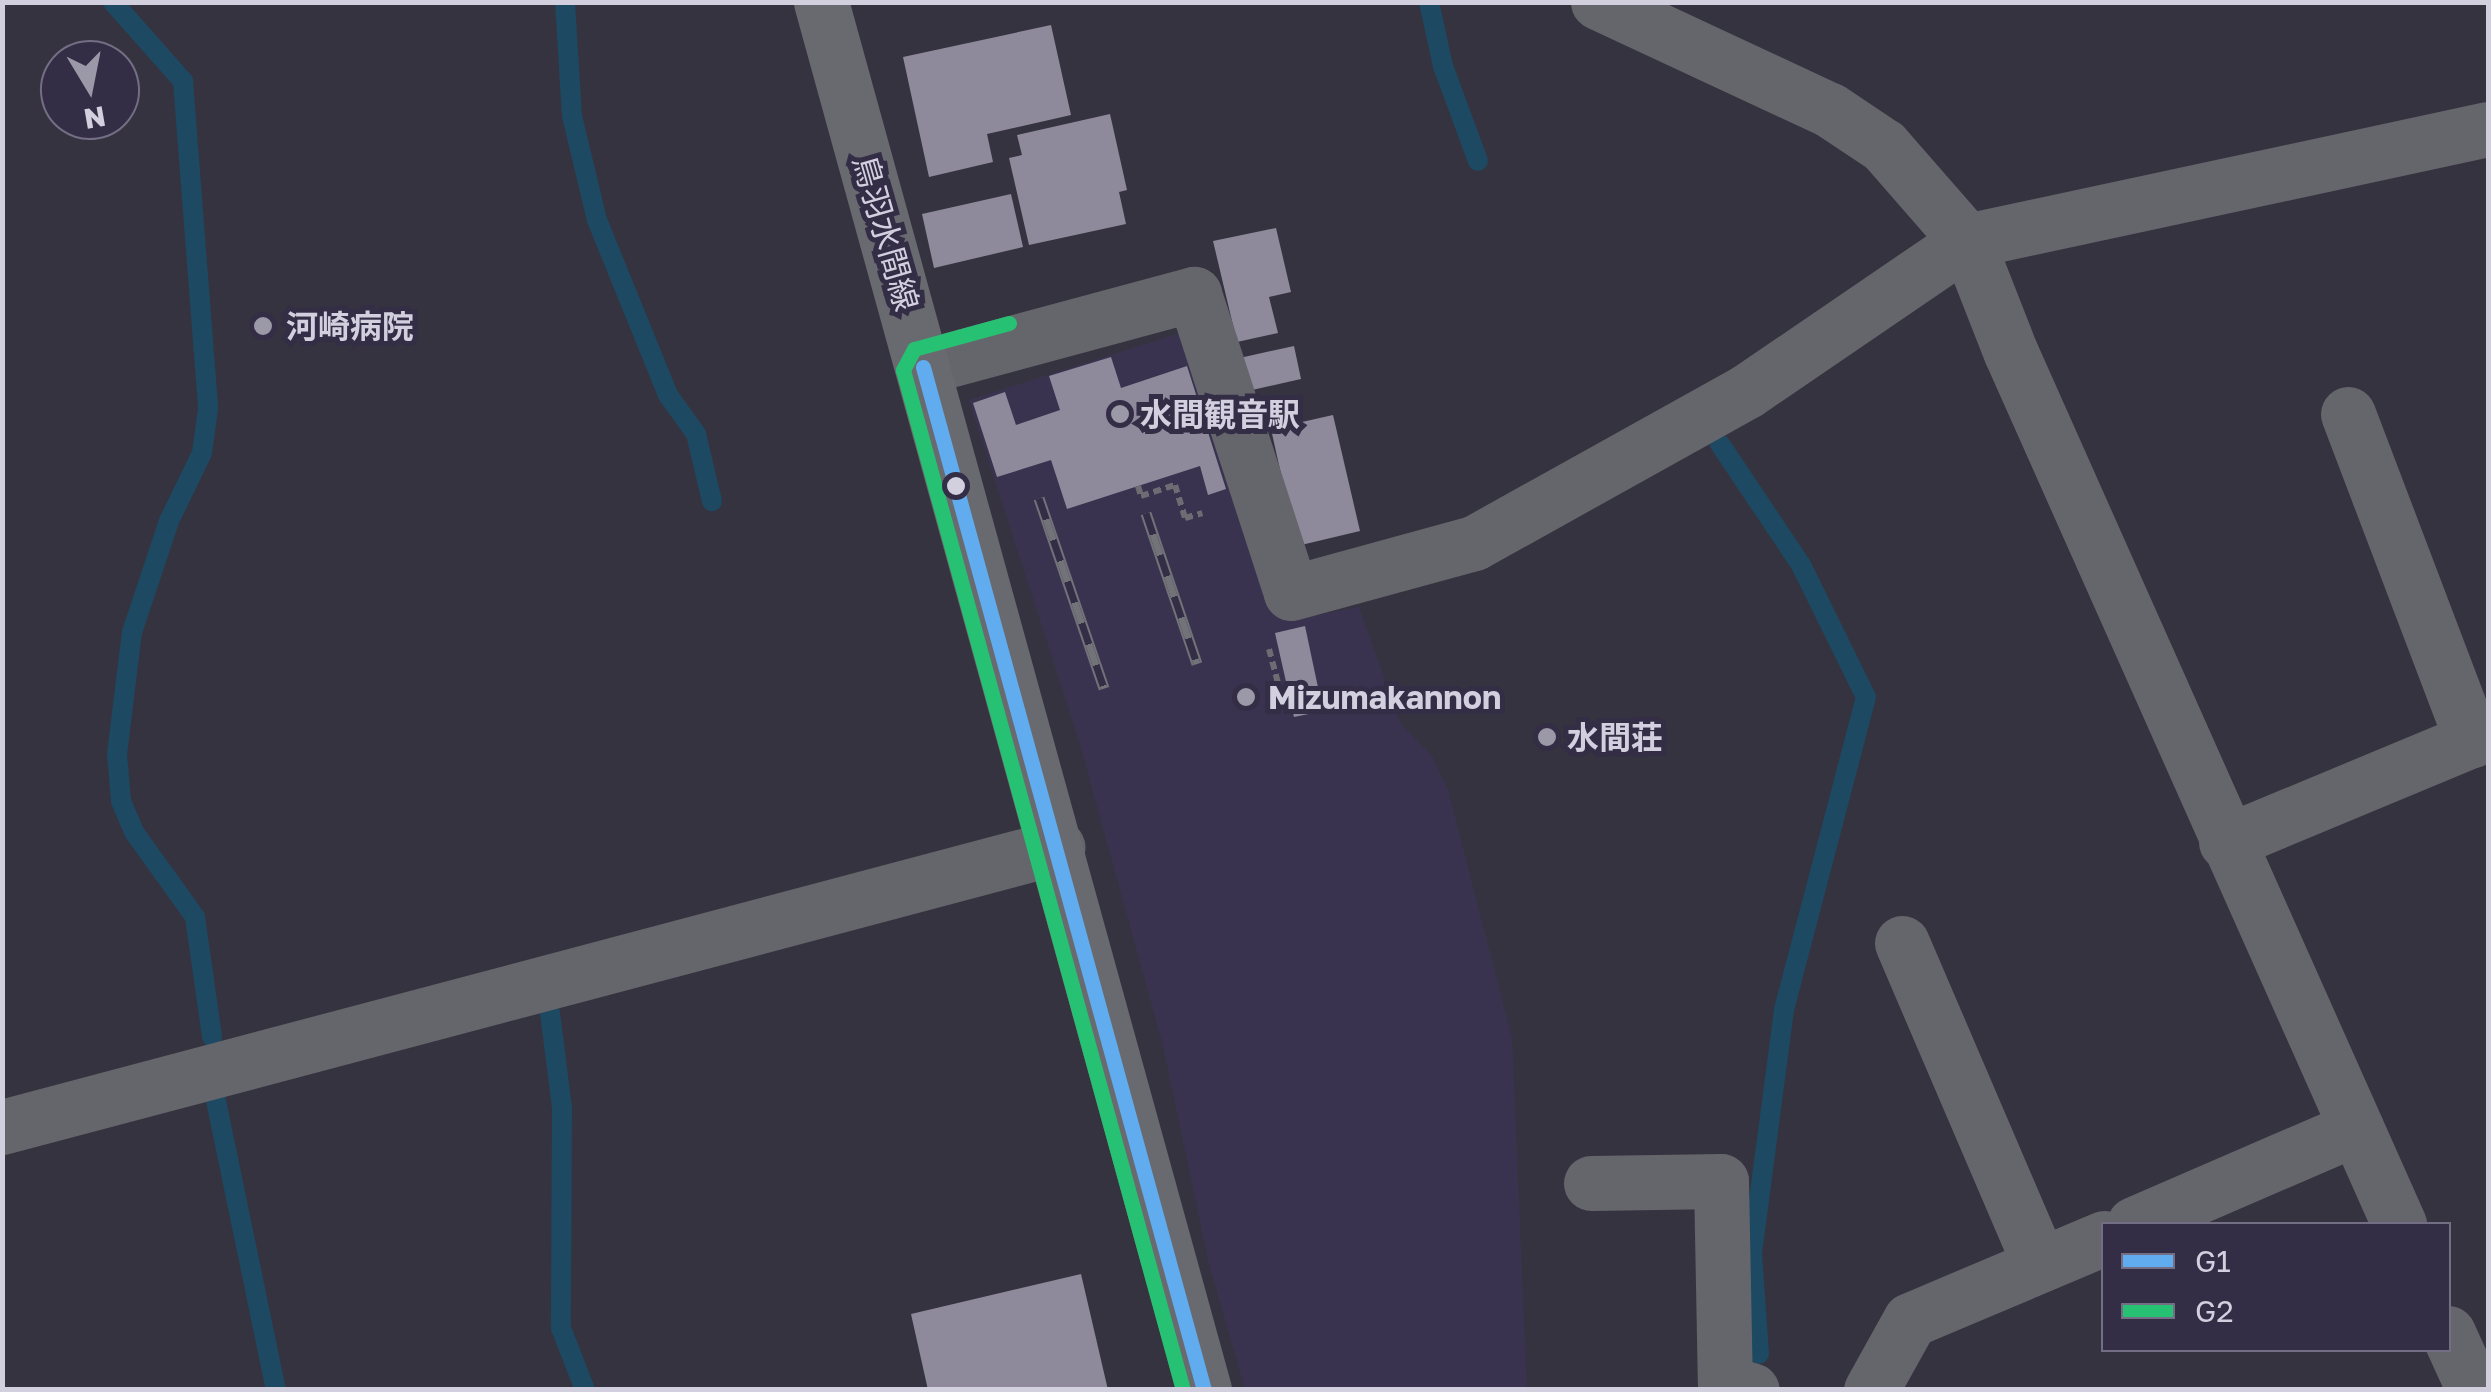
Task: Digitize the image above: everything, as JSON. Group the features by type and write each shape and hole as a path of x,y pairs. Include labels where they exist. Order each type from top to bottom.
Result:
{"street":[{"name":"鳥羽水間線","path":"822,2 1204,1390"},
{"path":"1598,2 1830,110 1884,146 1967,241 2226,842 2399,1222"},
{"path":"923,367 1194,294 1291,593 1474,543 1747,391 1967,241 2488,129"},
{"path":"2226,842 2480,736 2348,414"},
{"path":"2,1127 1056,847"},
{"path":"1902,943 2040,1265"},
{"path":"2139,1222 2356,1128"},
{"path":"1592,1183 1721,1181 1726,1382 1752,1390"},
{"path":"1870,1390 1910,1320 2101,1239"},
{"path":"2451,1340 2474,1390"}],"path":[{"path":"1265,634 1282,694 1288,693"}],"shaded area":[{"path":"1180,333 1286,621 1359,607 1400,723 1432,756 1448,790 1512,1038 1527,1389 1245,1389 1209,1264 1163,1046 1079,741 969,400"}],"building":[{"path":"1051,25 1071,115 987,134 993,162 929,177 903,57"},
{"path":"1110,114 1127,190 1119,192 1126,224 1029,245 1009,158 1022,155 1017,135"},
{"path":"1011,194 1023,247 934,268 922,214"},
{"path":"1276,228 1291,292 1269,297 1278,333 1237,342 1213,241"},
{"path":"1294,346 1301,379 1243,392 1235,359"},
{"name":"水間観音駅","path":"1111,357 1121,388 1187,366 1226,489 1208,495 1200,466 1067,509 1051,460 997,477 973,403 1005,392 1016,425 1060,410 1049,376"},
{"path":"1333,415 1360,531 1297,546 1271,429"},
{"path":"1305,626 1323,711 1294,717 1275,633"},
{"path":"1081,1274 1108,1390 928,1390 911,1314"}],"waterway":[{"path":"113,2 183,81 208,409 202,453 169,521 132,632 117,754 121,801 134,832 195,917 212,1037"},
{"path":"565,2 572,116 597,220 668,395 696,434 712,501"},
{"path":"1429,2 1443,66 1478,161"},
{"path":"1720,444 1801,565 1866,697 1784,1010 1752,1254 1759,1354"},
{"path":"550,1013 562,1108 561,1328 585,1390"},
{"path":"215,1096 276,1390"}],"railway":[{"path":"1039,498 1104,688"},
{"path":"1146,513 1197,664"}],"transit line":[{"name":"G2","path":"1009,323 914,349 903,370 1183,1390"},
{"name":"G1","path":"923,367 1204,1390"}],"place":[{"name":"河崎病院","path":"263,326"},
{"name":"水間観音駅","path":"1120,414"},
{"name":"Mizumakannon","path":"1246,697"},
{"name":"水間荘","path":"1547,737"}]}
